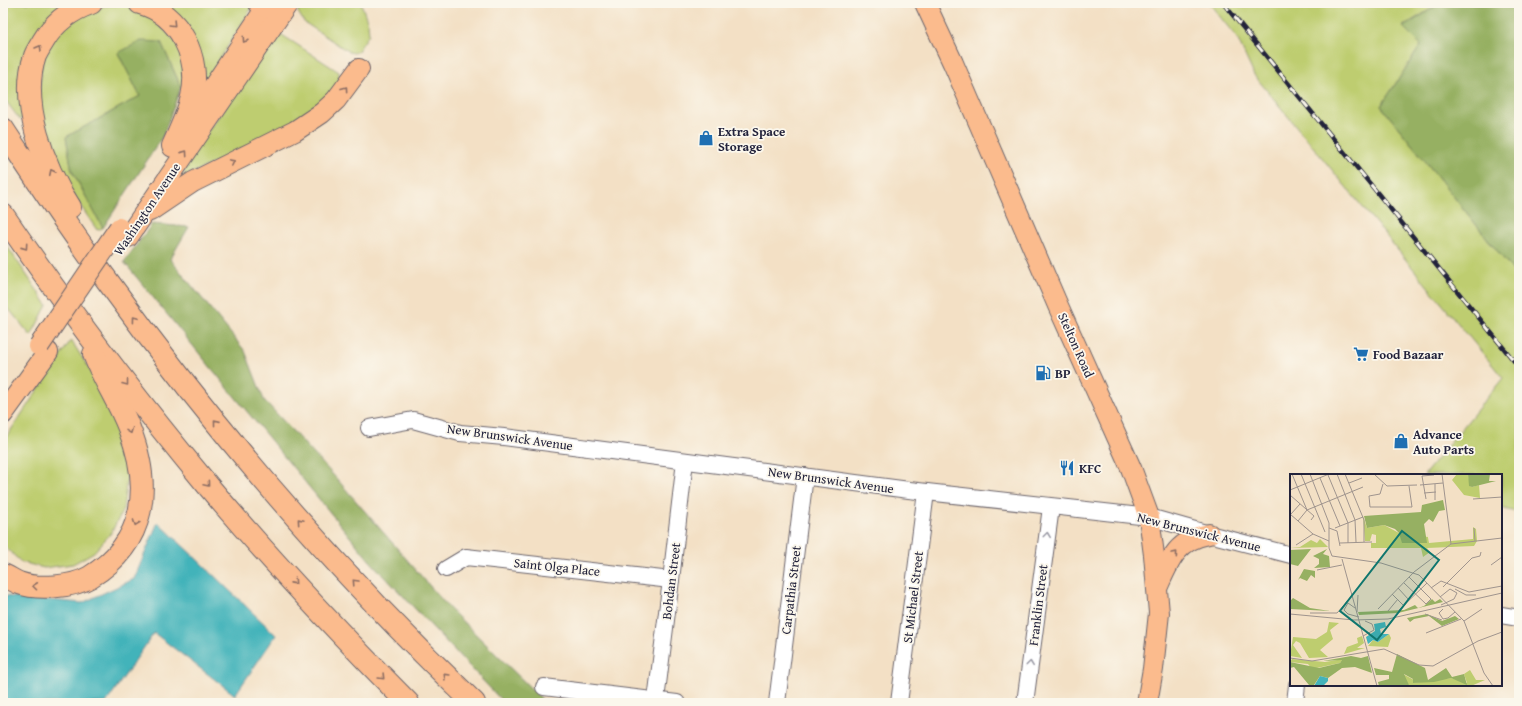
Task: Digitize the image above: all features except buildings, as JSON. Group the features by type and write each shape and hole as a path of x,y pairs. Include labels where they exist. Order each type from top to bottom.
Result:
{"highway":[{"path":"90,3 66,16 49,30 35,55 31,73 31,96 33,120 43,154 65,198 93,242 108,282"},
{"path":"140,3 161,13 170,21 185,41 190,53 194,72 192,96 186,116 173,146"},
{"path":"3,129 61,216 164,358 265,481 372,601 474,703"},
{"path":"3,215 85,330 220,499 348,641 408,703"},
{"path":"3,575 19,584 39,587 68,585 87,579 104,569 119,554 138,522 142,484 135,445 128,427 100,371 85,330"}],"main road":[{"name":"Washington Avenue","path":"124,232 139,219 288,3"},
{"name":"Stelton Road","path":"925,3 1131,468 1149,517 1157,588 1158,613 1153,669 1147,703"},
{"name":"Washington Avenue","path":"3,414 43,349 124,232 173,146 265,4"},
{"path":"139,219 193,182 295,131 322,113 336,100 359,69"},
{"name":"Washington Avenue","path":"3,395 43,349"},
{"path":"1157,588 1169,561 1183,544 1195,537 1209,534"}],"street":[{"name":"New Brunswick Avenue","path":"369,428 414,420 460,432 926,492 1149,517 1290,555"},
{"name":"Bohdan Street","path":"656,700 672,580 684,461"},
{"name":"Carpathia Street","path":"777,703 805,476"},
{"name":"St Michael Street","path":"900,703 926,492"},
{"name":"Franklin Street","path":"1025,703 1051,507"},
{"name":"Saint Olga Place","path":"446,569 466,557 672,580"},
{"path":"1502,615 1519,618"},
{"path":"1295,702 1297,686"},
{"path":"544,688 677,703"}],"green space":[{"path":"3,3 71,3 62,9 24,117 20,120 3,97"},
{"path":"157,3 249,3 253,6 204,84"},
{"path":"298,3 361,3 368,23 369,34 358,51 354,53 349,52 304,22 298,12"},
{"path":"1209,3 1441,3 1403,26 1421,45 1381,106 1519,278 1519,513 1502,508 1502,474 1425,474 1503,378 1254,75 1237,38"},
{"path":"1441,3 1519,3 1519,278 1381,106 1421,45 1403,27"},
{"path":"125,4 148,13 180,46 189,84 181,87 161,42 118,53 140,96 66,137 72,171 103,228 97,230 63,180 38,105 43,54 54,35 87,11 105,6"},
{"path":"279,33 339,72 339,85 302,117 216,162 181,178 200,142"},
{"path":"141,41 161,42 181,87 163,136 103,228 72,171 66,137 140,96 118,53"},
{"path":"152,224 189,227 170,259 245,351 264,400 336,478 449,608 546,703 504,703 370,561 124,262"},
{"path":"3,240 47,305 31,336 3,302"},
{"path":"71,340 102,389 121,438 127,477 123,510 111,533 94,552 73,564 44,568 21,562 3,545 3,442"}],"water":[{"path":"158,522 276,635 235,695 154,633 106,703 3,703 3,595 82,603 134,579"}],"railway":[{"path":"1223,3 1519,367"}],"place":[{"name":"Extra Space Storage","path":"706,138"},
{"name":"Food Bazaar","path":"1361,354"},
{"name":"BP","path":"1043,373"},
{"name":"Advance Auto Parts","path":"1401,441"},
{"name":"KFC","path":"1067,468"}]}
